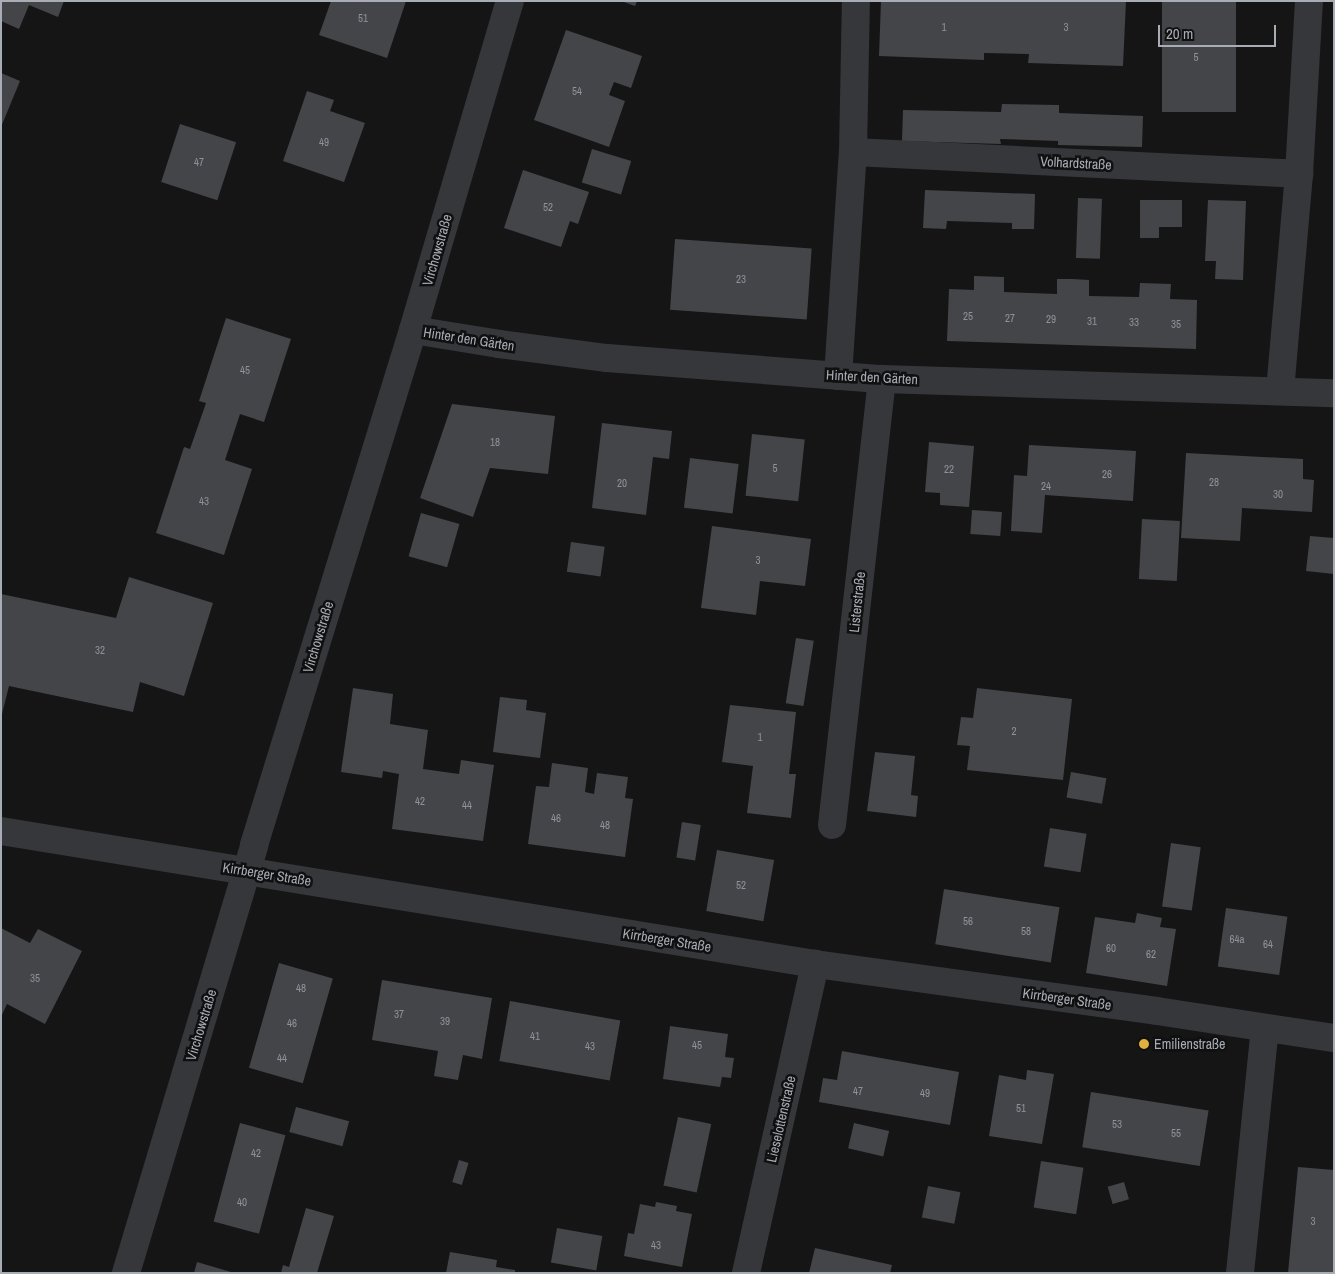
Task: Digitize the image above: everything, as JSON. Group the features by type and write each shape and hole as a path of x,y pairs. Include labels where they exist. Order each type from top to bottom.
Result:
{"street":[{"name":"Virchowstraße","path":"126,1273 246,871 413,330 510,1"},
{"path":"838,376 853,152 856,1"},
{"path":"1280,391 1299,174 1308,1"},
{"name":"Volhardstraße","path":"853,152 1299,174"},
{"name":"Hinter den Gärten","path":"413,330 499,344 607,358 838,376 1334,393"},
{"name":"Listerstraße","path":"832,825 882,379"},
{"name":"Kirrberger Straße","path":"1,831 815,964 1334,1038"},
{"name":"Lieselottenstraße","path":"746,1273 815,964"},
{"path":"1240,1273 1265,1028"}],"building":[{"path":"1,1 64,1 58,17 29,5 19,29 1,21"},
{"path":"331,1 406,1 387,58 319,35"},
{"path":"621,1 637,1 635,6"},
{"path":"881,1 1126,1 1123,66 1028,63 1029,54 984,53 984,60 879,56"},
{"path":"1162,1 1236,1 1236,112 1162,112"},
{"path":"566,30 642,56 631,88 614,82 609,95 625,101 609,147 534,120"},
{"path":"1,73 20,81 1,127"},
{"path":"307,91 334,100 330,111 365,123 344,182 283,161"},
{"path":"1002,104 1059,105 1059,113 1143,116 1142,147 1058,145 1058,141 1000,139 1001,144 902,141 903,110 1001,112"},
{"path":"180,124 236,142 217,200 161,182"},
{"path":"592,149 631,161 621,194 582,182"},
{"path":"523,170 589,192 578,224 570,221 561,247 504,228"},
{"path":"925,190 1035,194 1034,229 1012,229 1012,223 947,221 946,229 923,228"},
{"path":"1078,198 1102,199 1100,259 1076,258"},
{"path":"1140,200 1182,200 1182,227 1159,227 1159,238 1140,238"},
{"path":"1208,200 1246,201 1243,280 1215,279 1216,261 1205,261"},
{"path":"675,239 812,249 807,319 670,310"},
{"path":"974,276 1004,277 1004,292 1057,294 1057,279 1089,280 1089,296 1139,297 1140,283 1171,284 1170,299 1197,300 1196,349 947,341 949,289 974,290"},
{"path":"226,318 291,339 264,422 240,414 225,460 252,469 224,555 156,533 184,447 190,449 206,403 199,401"},
{"path":"452,404 555,416 548,474 490,468 473,517 420,498"},
{"path":"602,423 672,431 669,459 653,457 646,515 592,508"},
{"path":"752,434 805,440 798,501 746,496"},
{"path":"929,442 974,446 969,507 940,505 940,493 925,492"},
{"path":"1029,445 1136,451 1133,501 1045,495 1042,533 1011,531 1014,475 1027,476"},
{"path":"1186,453 1303,459 1303,479 1314,480 1312,512 1242,508 1240,541 1181,538"},
{"path":"690,458 739,464 733,514 684,508"},
{"path":"972,510 1002,512 1000,536 970,534"},
{"path":"421,513 459,524 447,567 409,556"},
{"path":"1142,519 1180,521 1177,581 1139,579"},
{"path":"712,526 811,539 805,586 760,581 756,615 701,608"},
{"path":"1310,536 1334,538 1334,574 1306,571"},
{"path":"571,542 605,547 600,576 567,572"},
{"path":"129,577 213,603 184,696 140,682 133,712 9,686 1,718 1,594 116,618"},
{"path":"796,638 814,641 803,706 786,703"},
{"path":"353,688 393,694 390,724 428,730 423,769 459,774 461,760 494,765 483,841 392,829 399,774 383,771 382,778 341,772"},
{"path":"977,688 1072,699 1063,780 967,770 970,746 957,745 961,717 973,718"},
{"path":"500,697 527,700 526,710 546,713 540,758 493,752"},
{"path":"730,705 796,712 789,774 796,774 791,818 747,813 753,766 722,762"},
{"path":"875,752 915,756 911,795 918,796 916,817 867,811"},
{"path":"552,763 588,768 585,792 594,794 597,773 628,777 625,798 633,799 625,857 528,844 536,786 549,787"},
{"path":"1071,772 1106,778 1102,804 1066,798"},
{"path":"682,822 701,825 695,861 676,858"},
{"path":"1050,828 1087,834 1080,872 1044,867"},
{"path":"1171,843 1201,847 1192,911 1162,906"},
{"path":"717,850 774,860 763,921 706,911"},
{"path":"944,889 1060,907 1051,963 935,944"},
{"path":"1226,908 1287,917 1279,975 1218,966"},
{"path":"1137,913 1162,918 1160,927 1176,929 1167,986 1086,973 1095,917 1135,923"},
{"path":"1,928 30,943 38,929 82,951 45,1024 7,1004 1,1017"},
{"path":"279,963 333,978 303,1083 249,1068"},
{"path":"382,980 492,998 482,1059 463,1055 458,1080 434,1076 438,1051 372,1040"},
{"path":"510,1001 620,1020 610,1081 499,1061"},
{"path":"670,1026 728,1034 725,1057 734,1058 731,1078 722,1077 720,1087 663,1079"},
{"path":"842,1051 959,1072 950,1125 819,1102 823,1078 837,1080"},
{"path":"1027,1070 1054,1074 1042,1144 989,1136 999,1075 1026,1080"},
{"path":"1091,1092 1209,1111 1200,1166 1082,1147"},
{"path":"296,1107 349,1121 342,1146 289,1132"},
{"path":"678,1117 711,1124 697,1193 663,1185"},
{"path":"240,1123 285,1135 259,1234 214,1222"},
{"path":"854,1123 889,1131 883,1156 848,1148"},
{"path":"459,1160 469,1163 462,1185 452,1182"},
{"path":"1041,1161 1083,1168 1076,1214 1034,1207"},
{"path":"1298,1167 1334,1170 1334,1273 1288,1273"},
{"path":"1124,1182 1129,1199 1113,1204 1108,1187"},
{"path":"928,1186 960,1192 954,1224 922,1217"},
{"path":"656,1202 677,1206 676,1211 692,1214 682,1267 624,1256 628,1233 634,1234 640,1204 655,1207"},
{"path":"306,1208 334,1216 317,1273 281,1273 283,1265 289,1267"},
{"path":"557,1228 602,1236 596,1270 551,1262"},
{"path":"815,1248 892,1265 890,1273 809,1273"},
{"path":"450,1252 497,1260 496,1267 515,1270 515,1273 446,1273"},
{"path":"197,1262 231,1272 231,1273 194,1273"}],"place":[{"name":"Emilienstraße","path":"1144,1044"}]}
